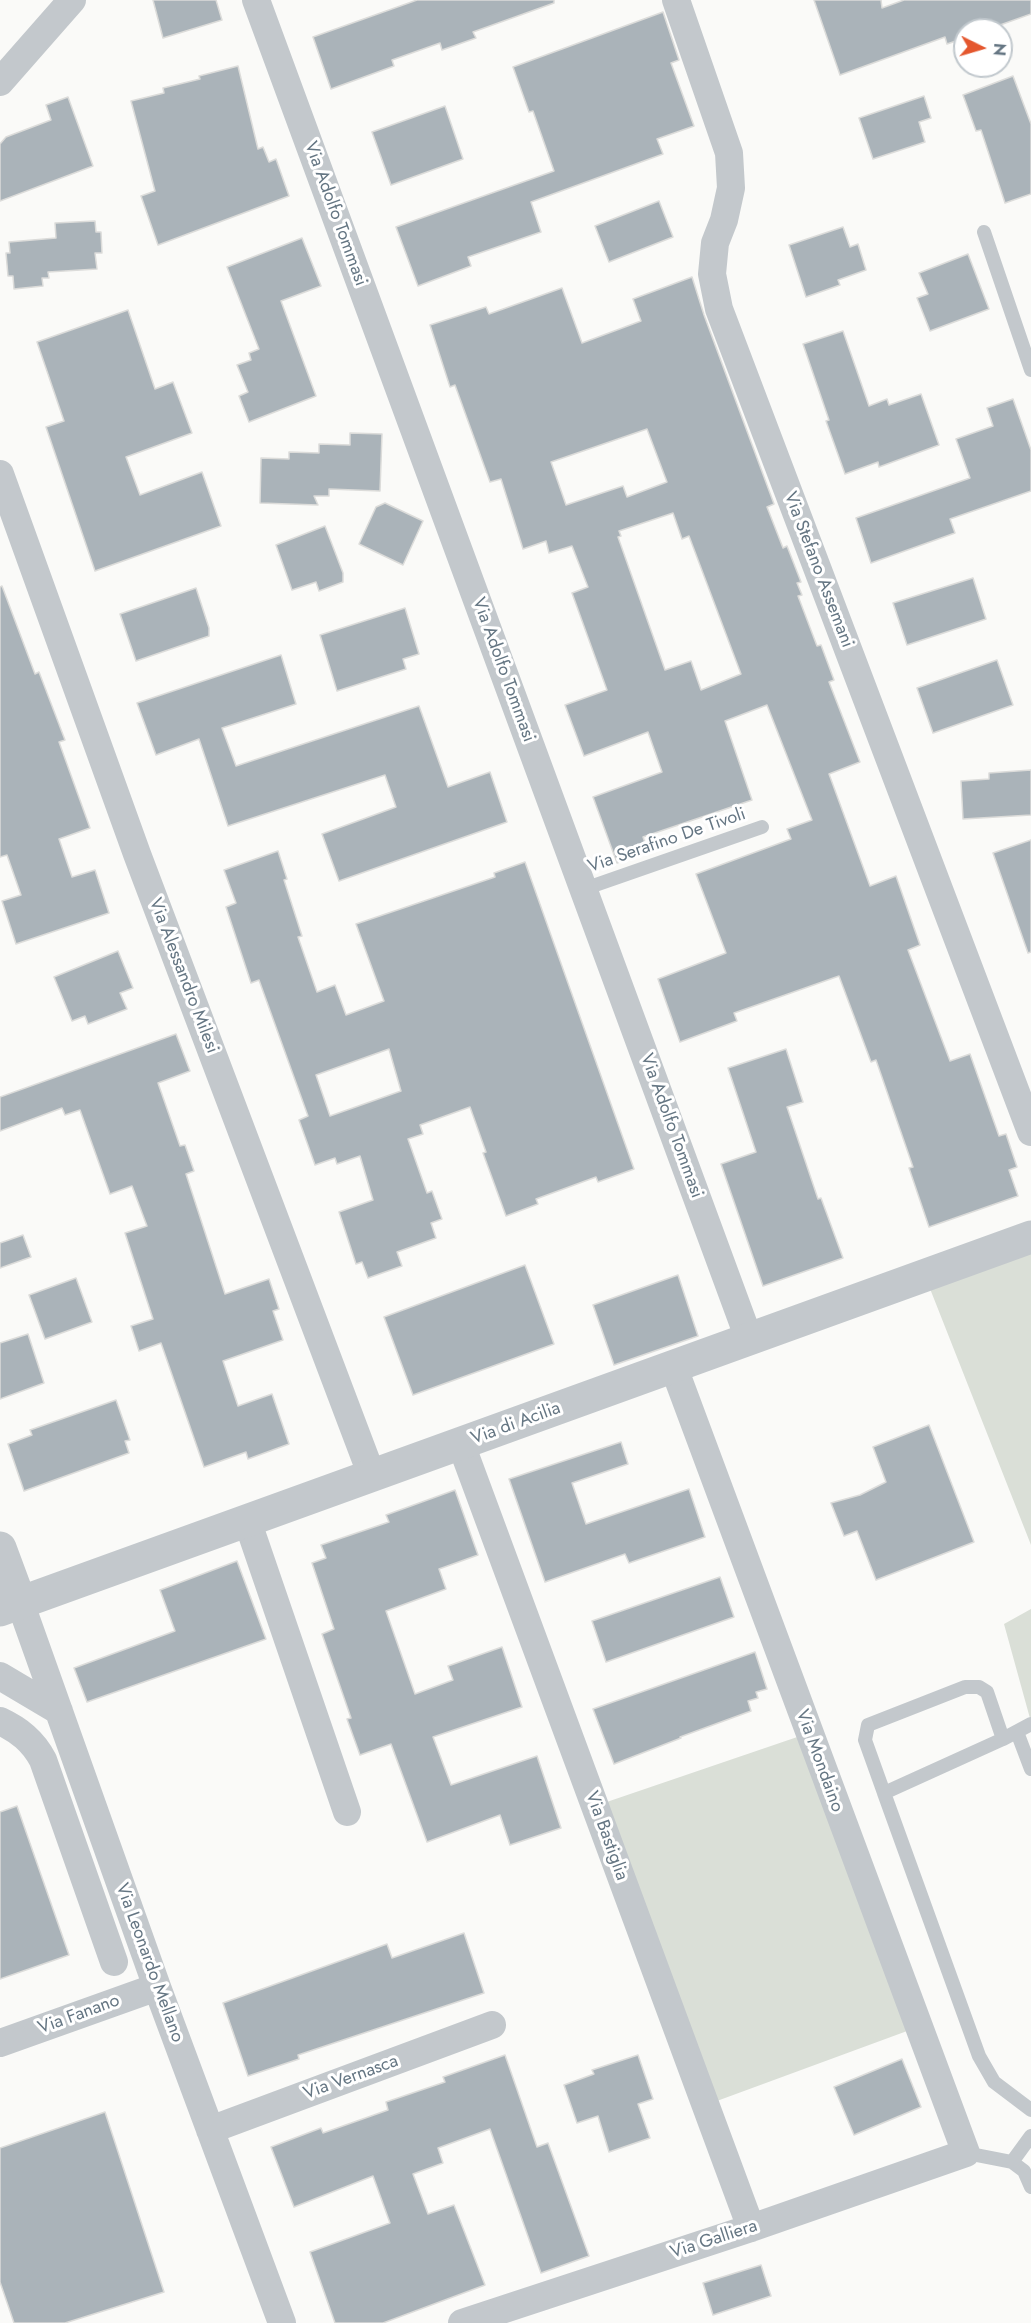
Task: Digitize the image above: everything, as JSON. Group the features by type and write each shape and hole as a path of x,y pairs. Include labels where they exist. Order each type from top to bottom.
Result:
{"street":[{"path":"0,82 72,0"},
{"name":"Via Adolfo Tommasi","path":"256,0 749,1339"},
{"name":"Via Stefano Assemani","path":"676,0 729,153 731,188 724,220 715,243 712,274 719,309 1031,1131"},
{"name":"Via Alessandro Milesi","path":"0,474 141,866 372,1476"},
{"name":"Via di Acilia","path":"10,1606 674,1368 1031,1237"},
{"name":"Via Mondaino","path":"674,1368 966,2153"},
{"name":"Via Bastiglia","path":"461,1444 751,2228"},
{"path":"247,1520 347,1812"},
{"path":"0,1548 10,1606"},
{"name":"Via Leonardo Mellano","path":"10,1606 59,1711 157,1987 282,2323"},
{"path":"0,1676 59,1711"},
{"path":"0,1721 24,1735 40,1754 114,1962"},
{"path":"78,1861 109,1850"},
{"name":"Via Fanano","path":"0,2043 157,1987"},
{"name":"Via Vernasca","path":"210,2130 492,2025"},
{"name":"Via Galliera","path":"462,2323 751,2228 966,2153"}],"lane":[{"path":"984,232 1031,370"},
{"name":"Via Serafino De Tivoli","path":"584,889 762,827"},
{"path":"1003,1739 987,1692 979,1687 965,1687 868,1725 865,1740 979,2056 994,2082 1031,2110"},
{"path":"884,1793 1031,1724"},
{"path":"1017,1732 1031,1768"},
{"path":"1012,2162 1031,2136"},
{"path":"966,2153 1012,2162 1024,2171 1031,2187"}],"shaded area":[{"path":"1031,1234 1031,1545 925,1276"},
{"path":"1031,1609 1031,1722 1004,1624"},
{"path":"809,1733 918,2027 706,2105 595,1806"}],"building":[{"path":"153,0 216,0 222,20 163,38"},
{"path":"417,0 554,0 554,3 473,32 476,38 442,50 440,43 392,60 394,66 331,89 313,37"},
{"path":"814,0 881,0 882,8 904,0 1031,0 1031,14 1013,20 1013,18 953,18 953,42 947,44 945,37 840,75"},
{"path":"663,12 679,60 671,63 694,126 657,139 663,154 531,202 541,232 468,257 471,266 418,286 396,227 554,171 533,111 529,112 513,67"},
{"path":"238,66 258,149 263,147 269,162 276,159 289,196 158,245 141,196 155,191 131,101 164,93 163,88"},
{"path":"1013,76 1031,124 1031,194 1005,203 981,130 976,131 963,95 1013,78"},
{"path":"924,96 931,118 919,122 925,142 873,159 859,118"},
{"path":"68,97 93,166 0,201 0,144 6,137 51,120 46,105"},
{"path":"445,106 463,159 391,185 372,132"},
{"path":"659,201 673,237 609,262 595,226"},
{"path":"95,221 96,232 101,232 102,253 95,253 97,269 48,272 49,278 42,278 43,286 14,289 13,276 8,276 6,253 10,253 9,242 56,238 55,223"},
{"path":"843,227 850,247 858,244 866,270 838,280 840,285 806,297 789,245"},
{"path":"302,238 321,286 281,301 316,396 249,422 239,396 248,392 237,365 251,360 249,353 259,349 227,267"},
{"path":"968,254 989,309 930,331 917,298 928,294 919,273"},
{"path":"692,277 774,504 767,507 783,548 787,546 801,582 797,583 802,595 798,596 817,646 821,645 834,680 829,682 860,762 829,774 870,886 896,876 920,945 908,950 950,1061 970,1054 999,1136 1006,1134 1017,1167 1009,1170 1018,1196 929,1227 909,1168 913,1167 876,1060 871,1062 839,976 734,1013 737,1021 680,1042 658,979 726,953 696,874 791,839 787,829 812,820 767,705 725,721 752,800 643,837 648,851 617,863 593,797 662,772 648,732 584,756 565,705 607,690 572,593 588,587 572,546 549,553 546,541 523,549 501,479 490,482 455,385 450,387 430,325 486,307 489,314 562,288 582,343 641,321 633,299","holes":["647,429 667,482 627,497 623,486 566,505 551,462","673,513 682,539 689,536 741,674 701,690 691,661 665,670 618,537 621,536 619,531"]},
{"path":"128,310 155,389 173,382 192,433 126,457 140,495 202,472 221,526 95,571 46,427 64,421 37,342"},
{"path":"843,331 869,406 887,399 889,405 921,394 939,445 879,467 878,462 845,474 803,344"},
{"path":"1013,399 1031,450 1031,491 950,519 955,533 871,563 856,518 970,478 956,439 993,426 987,408"},
{"path":"350,433 382,434 380,491 329,489 329,496 314,496 318,505 260,503 261,458 289,459 289,452 319,453 319,444 350,445"},
{"path":"385,503 423,521 403,565 359,544 376,507"},
{"path":"325,526 343,573 343,582 319,591 316,582 292,590 276,545"},
{"path":"973,578 986,619 907,645 893,603"},
{"path":"2,586 35,674 39,672 65,740 59,742 90,828 59,839 72,877 95,870 109,913 16,944 2,901 21,895 7,855 0,857 0,587"},
{"path":"196,588 209,628 209,636 136,661 120,614"},
{"path":"405,608 419,654 403,659 406,669 337,691 320,635"},
{"path":"281,655 296,704 222,728 236,766 419,706 448,787 490,772 507,822 339,881 322,834 396,807 385,775 228,826 199,739 156,755 137,703"},
{"path":"997,660 1013,705 933,733 917,688"},
{"path":"1031,770 1031,815 963,819 961,781 989,779 989,773"},
{"path":"1031,840 1031,952 1028,953 993,853"},
{"path":"278,851 287,879 284,880 302,936 298,937 317,992 335,985 346,1015 384,1001 356,924 495,877 494,873 525,862 634,1169 598,1182 596,1177 536,1199 538,1204 506,1216 483,1153 486,1152 470,1107 420,1125 423,1134 408,1139 427,1193 432,1191 442,1219 431,1223 436,1238 397,1252 402,1266 368,1278 362,1262 356,1264 339,1212 373,1200 360,1156 337,1164 335,1158 315,1165 299,1120 308,1116 259,980 251,983 226,907 236,903 224,870","holes":["389,1049 401,1091 330,1116 316,1075"]},
{"path":"118,951 133,988 120,993 127,1009 88,1024 85,1016 72,1021 54,977"},
{"path":"176,1034 190,1071 158,1083 180,1146 185,1145 194,1171 186,1174 225,1294 269,1279 279,1309 273,1311 283,1340 223,1361 238,1406 272,1394 289,1444 248,1459 246,1452 204,1467 161,1343 139,1351 131,1326 153,1319 125,1233 147,1226 132,1186 110,1194 80,1110 65,1115 62,1108 0,1131 0,1097"},
{"path":"786,1049 803,1102 787,1107 818,1199 821,1198 843,1258 763,1286 721,1164 756,1152 728,1068"},
{"path":"23,1235 31,1257 0,1268 0,1243"},
{"path":"525,1265 554,1344 413,1395 384,1317"},
{"path":"678,1275 698,1336 614,1365 593,1305"},
{"path":"76,1278 92,1322 45,1339 29,1295"},
{"path":"28,1334 44,1383 0,1399 0,1343"},
{"path":"116,1400 130,1440 125,1441 129,1453 24,1491 8,1444 32,1435 30,1430"},
{"path":"929,1425 974,1542 876,1580 857,1531 844,1536 831,1503 860,1495 886,1482 873,1447"},
{"path":"621,1442 628,1464 572,1483 586,1524 689,1489 705,1537 629,1563 625,1554 545,1582 509,1479"},
{"path":"455,1490 478,1555 439,1569 446,1589 386,1611 415,1694 453,1680 448,1666 502,1647 522,1707 433,1737 451,1785 537,1756 561,1828 510,1845 500,1815 427,1842 391,1744 360,1755 347,1719 351,1718 322,1634 334,1629 312,1563 326,1558 321,1545 389,1522 386,1515"},
{"path":"237,1561 266,1639 87,1702 74,1668 175,1631 160,1590"},
{"path":"720,1577 734,1617 606,1662 592,1621"},
{"path":"755,1652 767,1689 756,1692 758,1698 748,1701 751,1711 614,1764 593,1709"},
{"path":"17,1806 69,1955 0,1979 0,1812"},
{"path":"464,1933 484,1993 298,2055 299,2059 248,2076 223,2003 387,1944 392,1958"},
{"path":"505,2055 537,2147 548,2143 589,2256 541,2273 490,2129 438,2148 443,2163 413,2174 428,2214 454,2205 485,2285 383,2323 335,2323 310,2252 390,2223 373,2176 294,2207 271,2147 321,2128 323,2133 388,2110 386,2102 445,2082 443,2077"},
{"path":"638,2055 653,2099 638,2104 650,2138 609,2152 598,2116 577,2123 564,2085 594,2074 592,2070"},
{"path":"902,2059 921,2107 854,2135 834,2087"},
{"path":"105,2112 164,2292 65,2323 14,2323 0,2282 0,2148"},
{"path":"761,2265 771,2296 713,2315 703,2283"}]}
